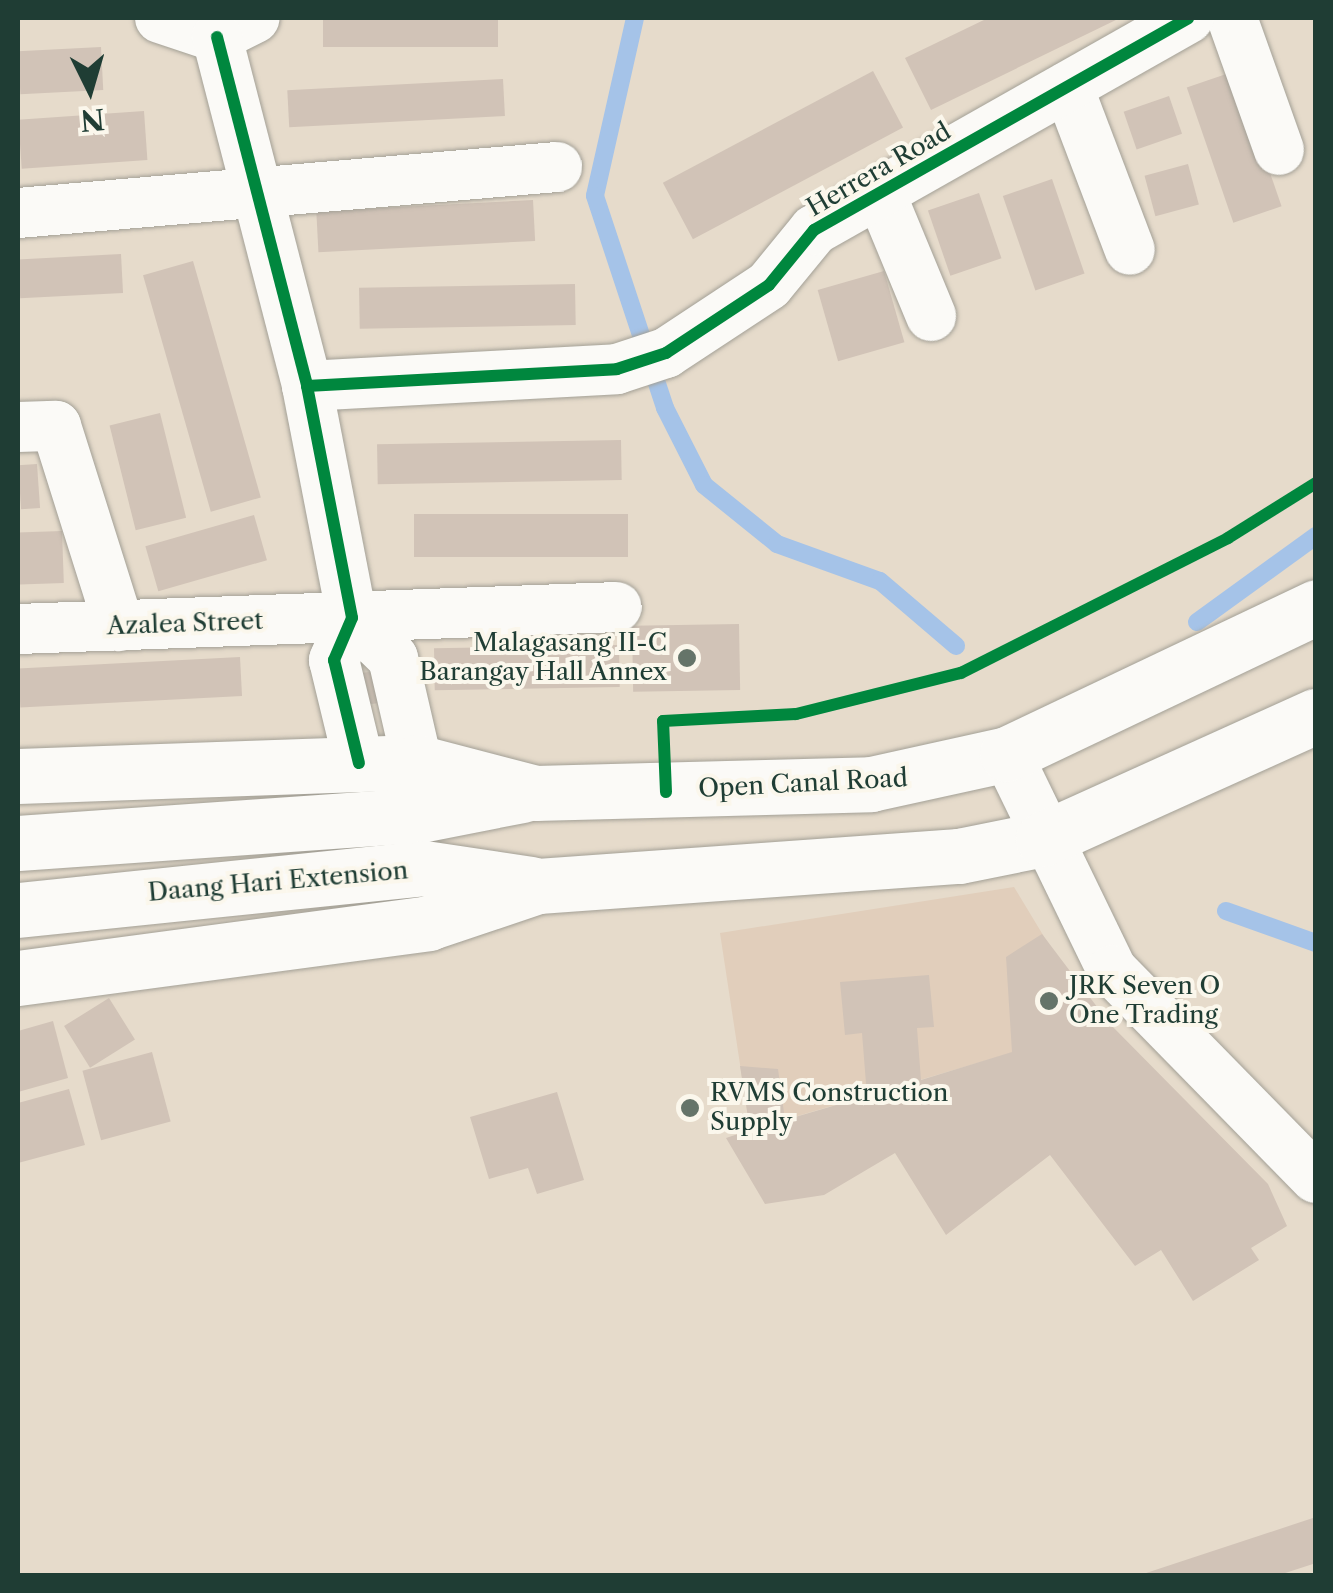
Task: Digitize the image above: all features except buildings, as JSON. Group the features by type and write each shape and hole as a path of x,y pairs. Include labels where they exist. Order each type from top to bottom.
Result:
{"main road":[{"name":"Open Canal Road","path":"18,776 417,762 535,793 870,784 1007,754 1316,607"},
{"path":"18,978 428,922 538,886 876,868 1043,839 1316,716"},
{"path":"18,844 420,815 535,793"},
{"name":"Daang Hari Extension","path":"18,910 424,868 538,886"}],"street":[{"path":"160,18 236,27 255,188 307,386 352,618 334,660 359,763"},
{"name":"Herrera Road","path":"307,386 617,369 666,354 769,285 814,230 1188,18"},
{"path":"1232,18 1279,150"},
{"path":"1068,87 1130,250"},
{"path":"18,213 255,188 557,168"},
{"path":"881,194 932,316"},
{"path":"18,426 56,426 119,626"},
{"name":"Azalea Street","path":"18,629 617,607"},
{"path":"352,618 393,658 417,762"},
{"path":"1007,754 1043,839 1112,970 1316,1178"}],"shaded area":[{"path":"1014,887 1069,978 1110,1024 750,1130 720,933"}],"waterway":[{"path":"635,18 595,196 665,408 704,485 777,544 880,581 956,646"},
{"path":"1197,622 1316,536"},
{"path":"1226,911 1316,943"}],"cycle path":[{"path":"307,386 617,369 666,353 769,285 814,230 1188,18"},
{"path":"217,37 307,386 352,618 334,660 359,763"},
{"path":"666,792 663,721 796,714 961,673 1228,538 1316,483"}],"place":[{"name":"Malagasang II-C Barangay Hall Annex","path":"687,658"},
{"name":"JRK Seven O One Trading","path":"1049,1001"},
{"name":"RVMS Construction Supply","path":"690,1108"}]}
